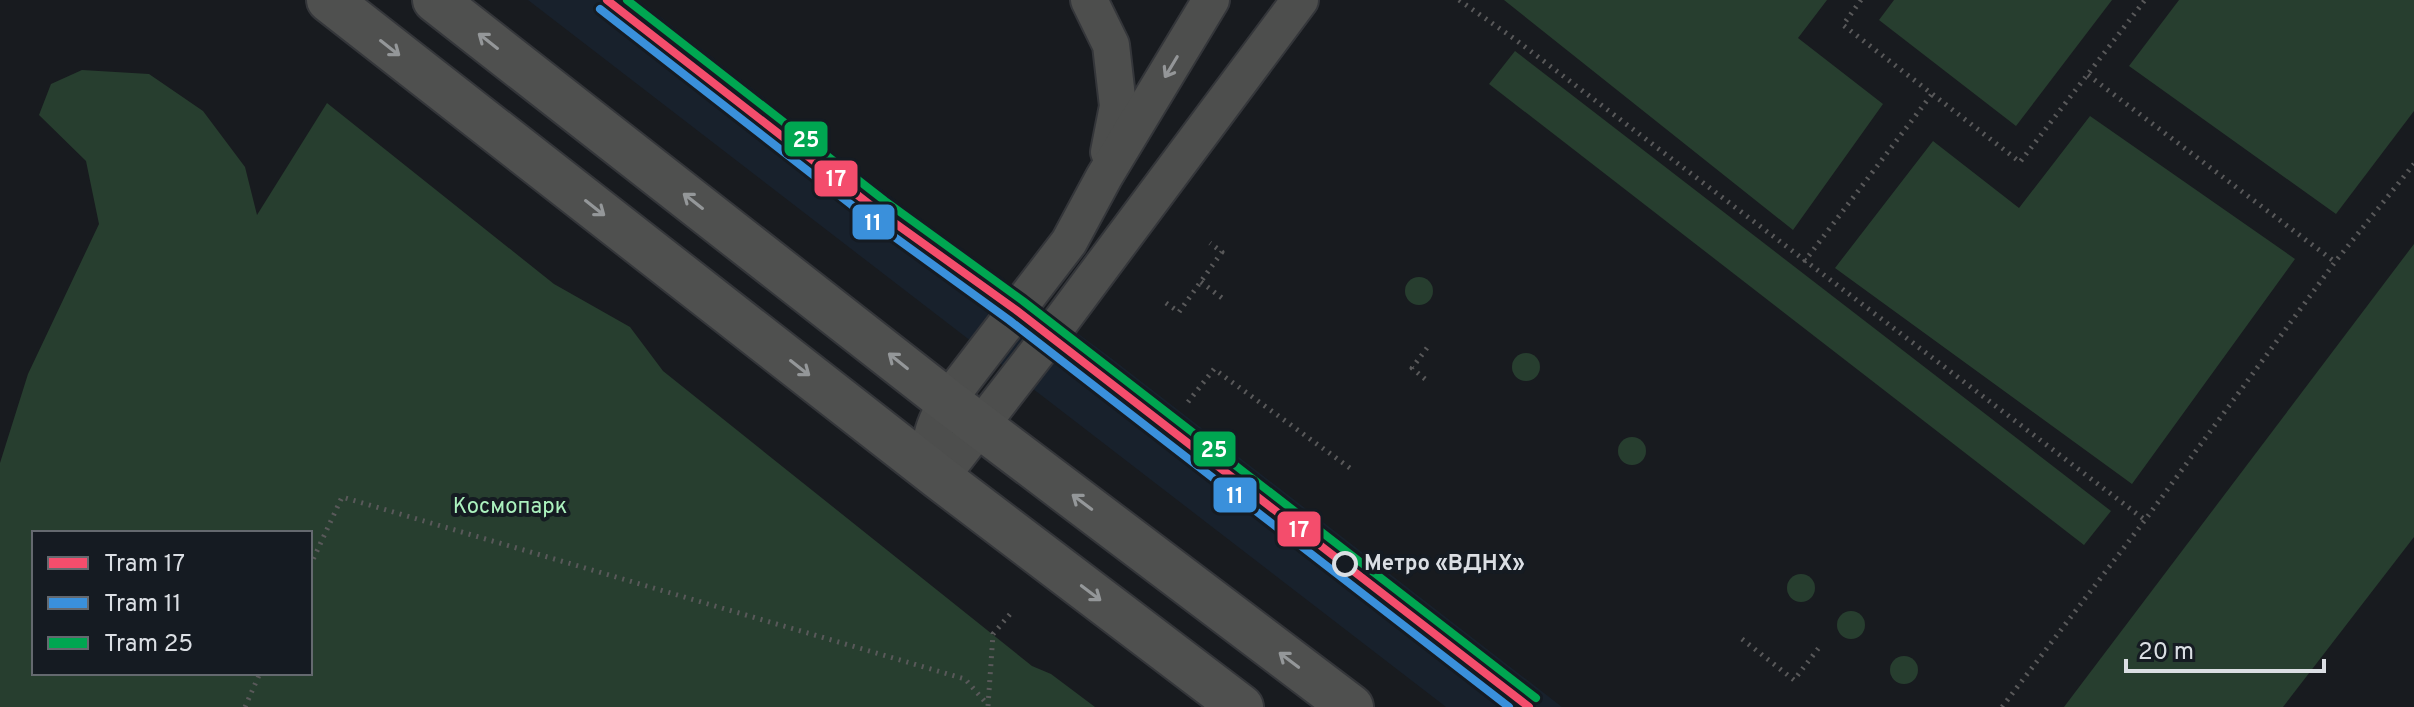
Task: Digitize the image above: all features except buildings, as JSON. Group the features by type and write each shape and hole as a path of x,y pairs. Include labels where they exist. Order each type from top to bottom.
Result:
{"street":[{"path":"329,0 940,478 1241,707"},
{"path":"435,0 964,413 1351,707"}],"lane":[{"path":"1089,0 1111,45 1118,106 1104,177"},
{"path":"940,478 964,413 1211,0"},
{"path":"964,413 1292,10"}],"path":[{"path":"1459,0 1516,40 2145,520"},
{"path":"1861,0 1843,25 2020,162 2145,0"},
{"path":"2088,75 2335,262"},
{"path":"1804,262 1932,94"},
{"path":"2002,707 2145,520 2335,262 2414,164"},
{"path":"1166,303 1179,312 1201,282 1222,252 1210,243"},
{"path":"1201,282 1222,298"},
{"path":"1425,379 1412,368 1430,344"},
{"path":"1188,402 1214,369 1354,471"},
{"path":"312,562 342,497 965,679 986,706"},
{"path":"986,706 993,634 1011,613"},
{"path":"1742,639 1794,680 1821,645"},
{"path":"245,707 259,675"}],"shaded area":[{"path":"528,0 639,0 890,196 1107,355 1562,707 1446,707"}],"green space":[{"path":"1504,0 1827,0 1798,38 1883,104 1793,230"},
{"path":"1894,0 2112,0 2016,126 1879,20"},
{"path":"2179,0 2414,0 2414,111 2336,214 2129,66"},
{"path":"1515,51 2111,511 2084,545 1489,84"},
{"name":"Космопарк","path":"82,70 149,74 203,111 245,167 257,215 327,103 554,284 630,327 663,371 1032,666 1051,674 1095,707 0,707 0,463 28,374 99,224 86,161 39,115 51,84"},
{"path":"2090,116 2295,259 2132,484 1835,268 1933,141 2019,208"},
{"path":"2414,244 2414,537 2283,707 2064,707"},
{"path":"1419,277 1429,281 1433,291 1429,301 1419,305 1409,301 1405,291 1409,281"},
{"path":"1526,353 1536,357 1540,367 1536,377 1526,381 1516,377 1512,367 1516,357"},
{"path":"1632,437 1642,441 1646,451 1642,461 1632,465 1622,461 1618,451 1622,441"},
{"path":"1801,574 1811,578 1815,588 1811,598 1801,602 1791,598 1787,588 1791,578"},
{"path":"1851,611 1861,615 1865,625 1861,635 1851,639 1841,635 1837,625 1841,615"},
{"path":"1904,656 1914,660 1918,670 1914,680 1904,684 1894,680 1890,670 1894,660"}],"tram line":[{"name":"17","path":"607,0 878,211 1016,310 1529,707"},
{"name":"25","path":"627,0 885,201 1023,301 1536,698"},
{"name":"11","path":"600,9 871,220 1009,320 1509,707"}],"place":[{"name":"Метро «ВДНХ»","path":"1345,564"}]}
